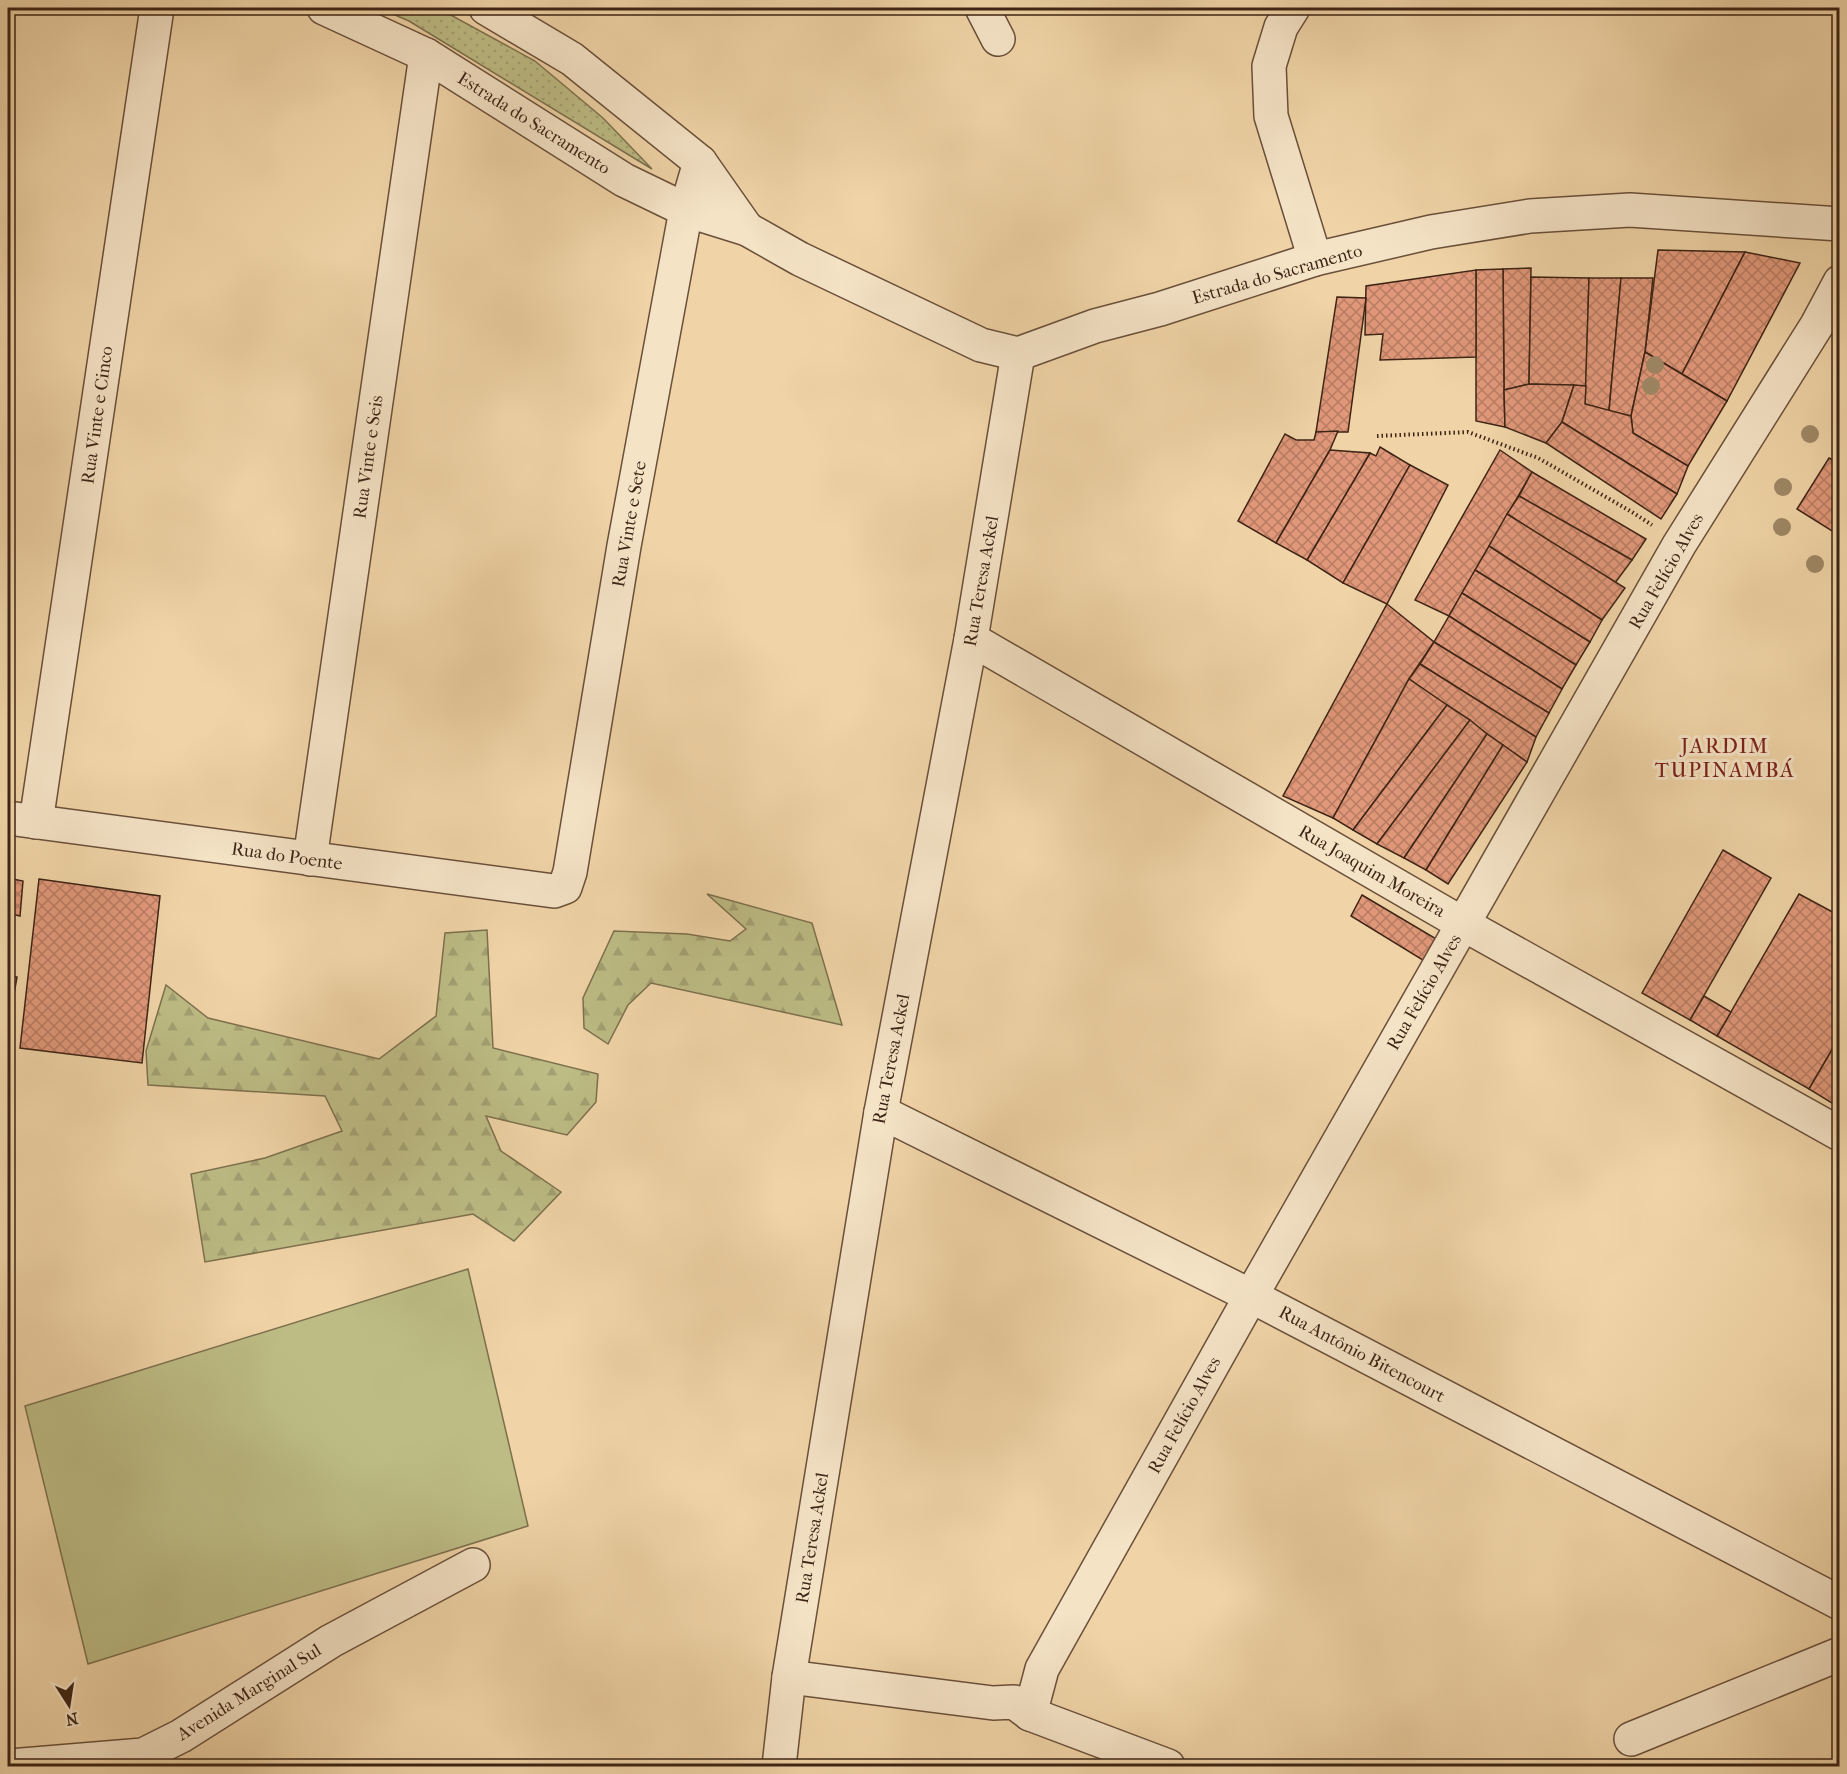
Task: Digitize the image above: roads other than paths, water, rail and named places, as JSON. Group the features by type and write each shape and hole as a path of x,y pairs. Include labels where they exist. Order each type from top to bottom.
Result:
{"street":[{"name":"Rua Vinte e Cinco","path":"22,820 157,8"},
{"name":"Estrada do Sacramento","path":"324,8 426,56 624,180 686,210 747,229 800,258 981,345 1018,354 1095,326 1160,309 1316,259 1431,232 1530,216 1629,210 1839,225"},
{"name":"Estrada do Sacramento","path":"486,8 572,58 700,162 747,229"},
{"path":"982,8 998,39"},
{"path":"1293,8 1281,27 1269,66 1271,116 1316,259"},
{"name":"Rua Vinte e Seis","path":"310,859 426,56"},
{"name":"Rua Vinte e Sete","path":"565,887 570,872 624,546 686,210 700,162"},
{"name":"Rua Felício Alves","path":"1030,1714 1042,1669 1251,1296 1679,545 1817,325 1839,282"},
{"name":"Rua Teresa Ackel","path":"779,1767 789,1677 881,1112 971,639 1018,354"},
{"name":"Rua Joaquim Moreira","path":"971,639 1463,924 1839,1134"},
{"name":"Rua do Poente","path":"22,820 554,891 565,887"},
{"name":"Rua Antônio Bitencourt","path":"881,1112 1251,1296 1839,1603"},
{"name":"Avenida Marginal Sul","path":"10,1767 143,1755 181,1736 331,1641 473,1565"},
{"path":"1630,1738 1839,1654"},
{"path":"789,1677 993,1703 1014,1702 1030,1714 1168,1767"}],"district":[{"name":"JARDIM TUPINAMBÁ","path":"1725,758"}]}
